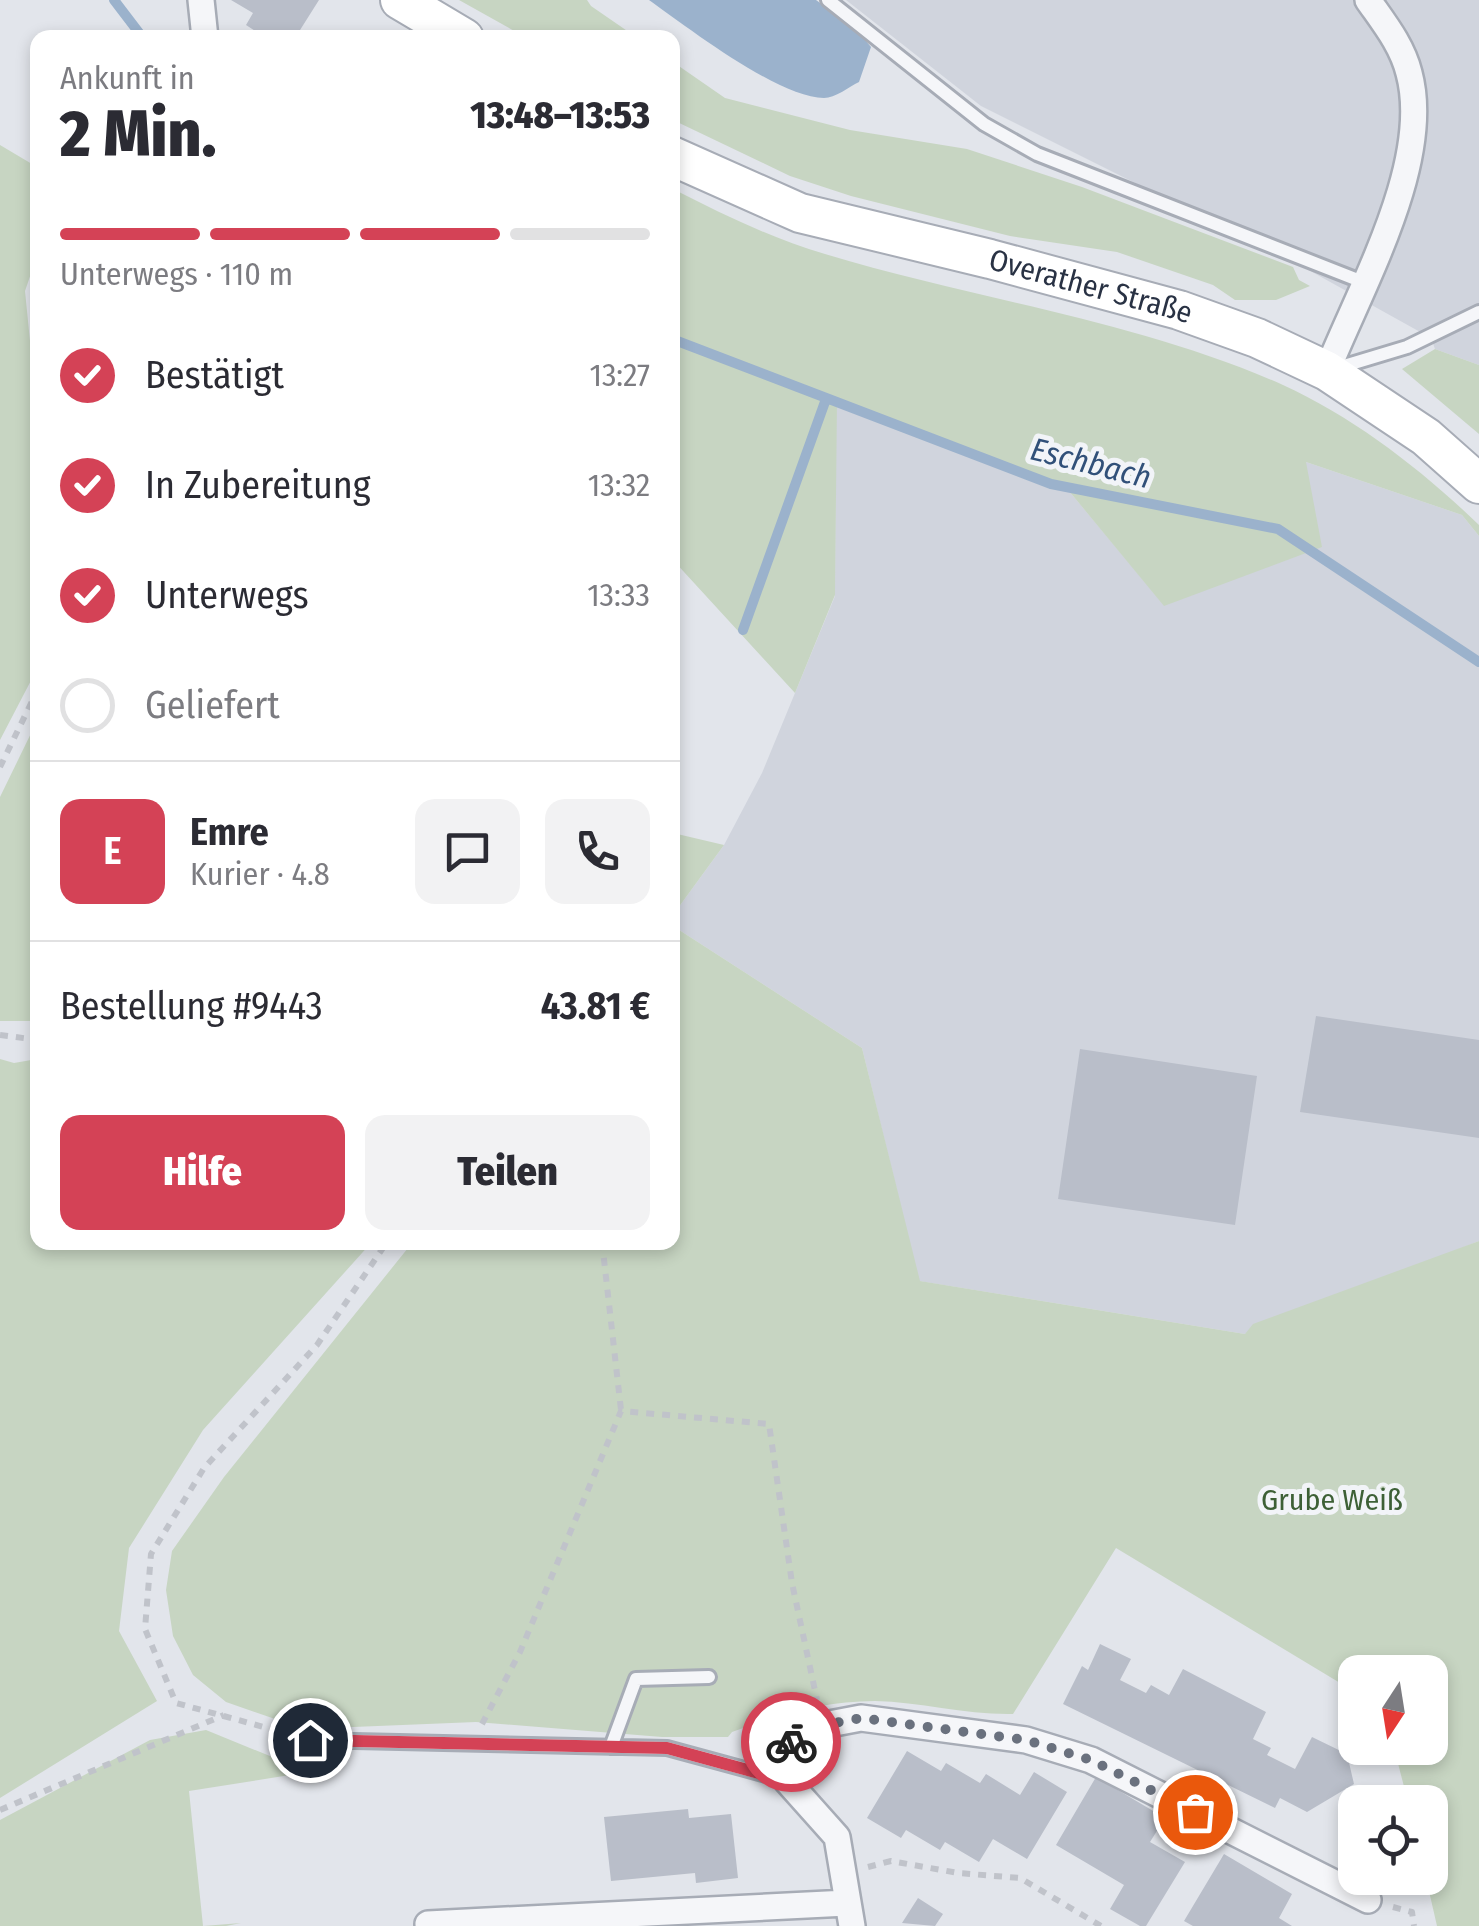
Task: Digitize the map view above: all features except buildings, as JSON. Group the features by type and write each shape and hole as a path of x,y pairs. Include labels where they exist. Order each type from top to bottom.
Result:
{"main road":[{"path":"400,0 451,30"},
{"name":"Overather Straße","path":"680,160 800,213 1179,310 1257,338 1326,371 1426,437 1479,484"}],"street":[{"path":"201,0 204,30"},
{"path":"1326,371 1394,210 1409,167 1415,116 1409,73 1394,36 1368,0"},
{"path":"428,1924 849,1915 837,1837 788,1781 779,1755 803,1729 861,1718 1026,1740 1091,1760 1368,1900"}],"lane":[{"path":"828,0 984,124 1037,154 1363,282"},
{"path":"1326,371 1407,347 1479,312"},
{"path":"611,1747 636,1679 710,1677"},
{"path":"310,1740 667,1748 788,1781"}],"path":[{"path":"0,767 30,706"},
{"path":"0,1035 30,1039"},
{"path":"310,1740 176,1703 146,1629 151,1554 204,1468 317,1346 382,1250"},
{"path":"472,1743 520,1652 621,1410 603,1250"},
{"path":"621,1410 769,1424 792,1583 822,1725"},
{"path":"0,1810 225,1715"},
{"path":"890,1861 958,1874 1020,1878 1100,1926"}],"shaded area":[{"path":"846,0 1479,0 1479,365 1435,349 1431,338 1305,268 981,106"},
{"path":"836,400 1069,491 1164,605 1306,462 1462,515 1479,536 1479,1241 1245,1334 919,1281 862,1048 680,931 680,905 724,845 762,773 835,596"}],"green space":[{"path":"459,0 587,0 626,30 513,30"},
{"path":"680,67 725,98 850,130 967,149 1082,187 1293,267 1299,280 1310,286 1276,300 1235,300 1213,285 1117,252 1010,236 851,196 790,176 680,123"},
{"path":"0,145 30,163 30,276 25,291 30,341 30,682 0,740"},
{"path":"680,192 805,248 1114,327 1283,385 1362,429 1411,465 1479,525 1479,536 1462,515 1306,462 1322,547 1164,606 1069,491 837,400 835,595 795,693 680,568"},
{"path":"1435,349 1479,365 1479,434 1402,369"},
{"path":"30,735 30,1021 0,1021 0,797"},
{"path":"680,835 724,845 680,905"},
{"name":"Grube Weiß","path":"680,931 862,1048 920,1281 1245,1334 1253,1324 1479,1241 1479,1926 1437,1926 1430,1895 1448,1895 1448,1785 1404,1785 1398,1765 1448,1765 1448,1655 1338,1655 1338,1682 1116,1548 1013,1714 856,1702 784,1715 732,1732 728,1737 662,1737 476,1722 304,1729 226,1702 193,1675 173,1636 166,1590 172,1551 224,1477 406,1250 680,1250"},
{"path":"0,1059 14,1063 30,1060 30,1250 365,1250 203,1430 129,1548 119,1631 157,1701 0,1798"},
{"path":"206,1730 309,1772 189,1791 203,1926 0,1926 0,1820 150,1740"}],"water":[{"path":"649,0 816,0 856,29 871,47 859,82 828,98 805,95 734,59"}],"waterway":[{"name":"Eschbach","path":"114,0 137,30"},
{"name":"Eschbach","path":"680,342 1051,484 1278,529 1479,662"},
{"path":"743,630 826,399"}],"way so far":[{"path":"791,1742 803,1729 861,1718 1026,1740 1091,1760 1195,1812"}],"route":[{"path":"310,1740 667,1748 788,1781 779,1755 791,1742"}]}
